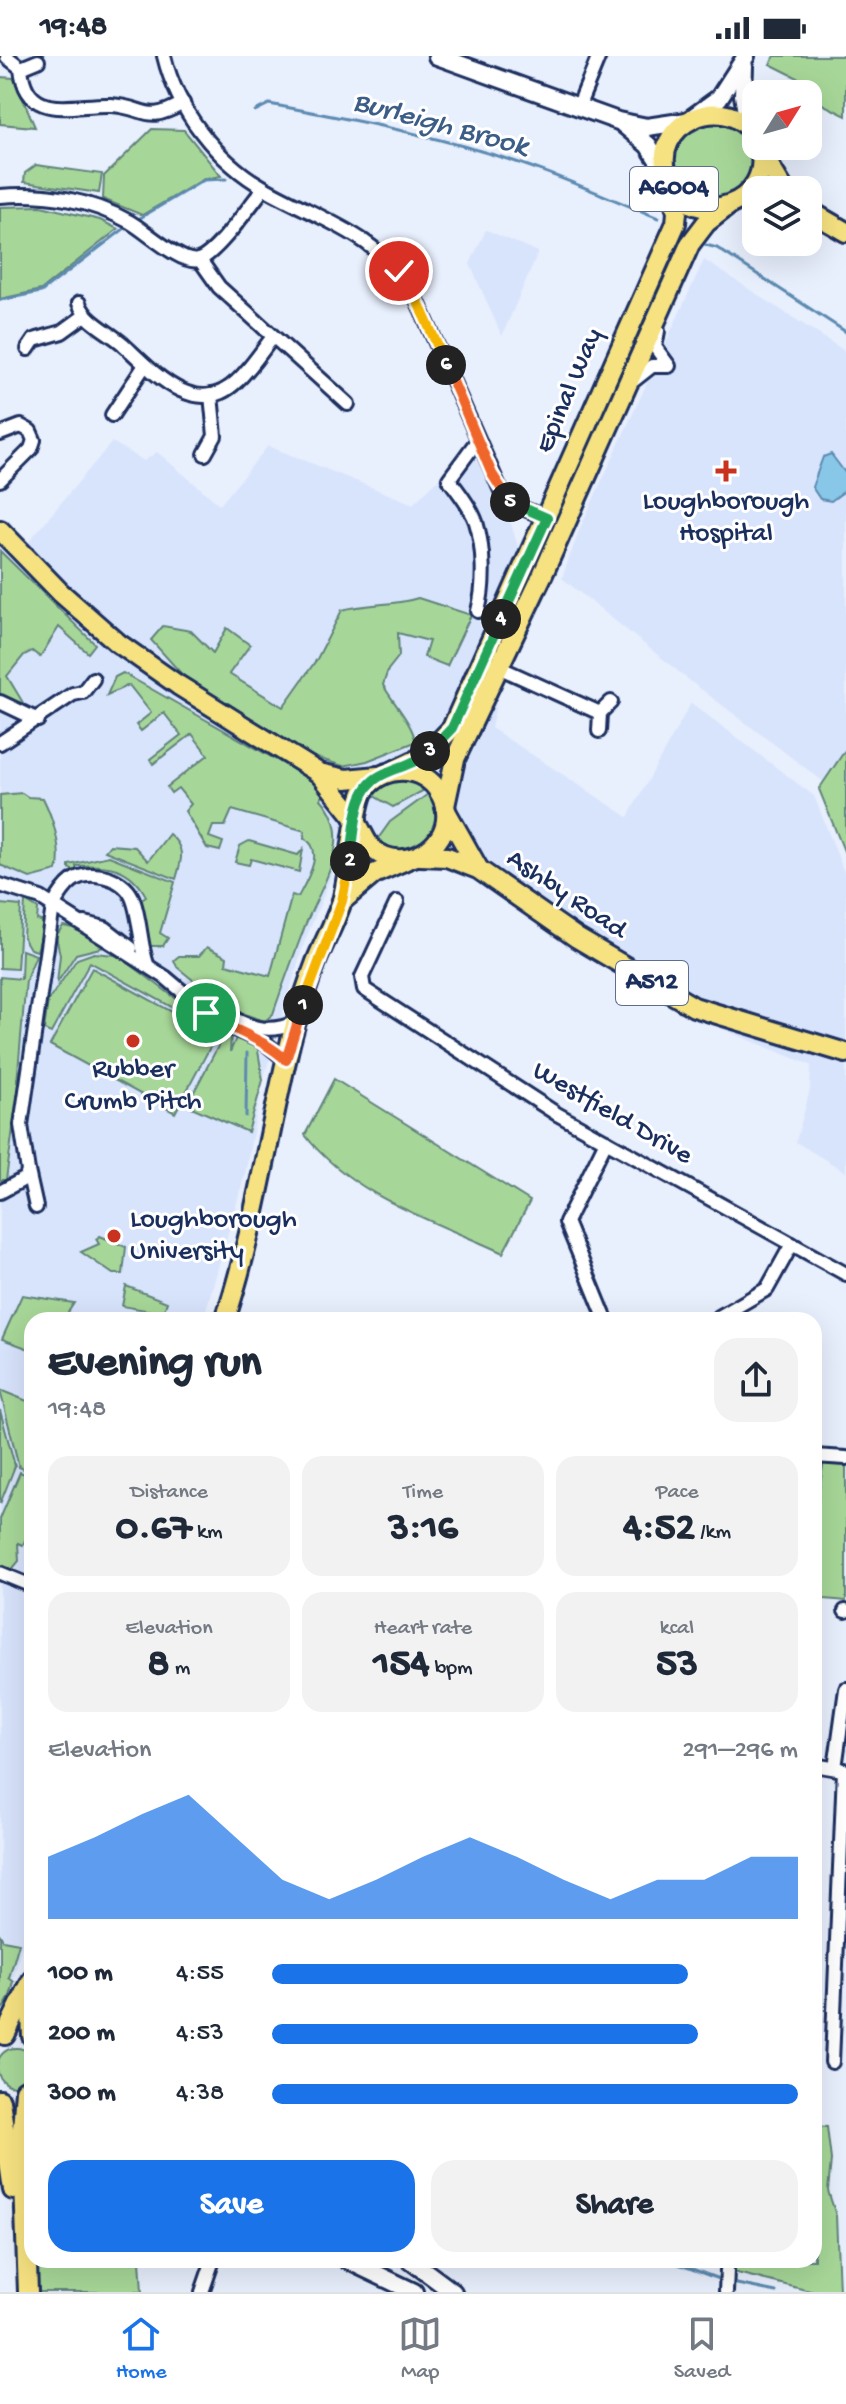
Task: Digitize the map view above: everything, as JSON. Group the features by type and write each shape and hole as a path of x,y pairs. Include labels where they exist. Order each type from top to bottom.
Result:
{"main road":[{"path":"689,119 718,113 736,118 742,125"},
{"name":"A6004","path":"689,119 667,145 668,177 683,200 696,207 741,202 757,181 762,168 760,160"},
{"name":"Epinal Way","path":"446,809 455,759 547,518 676,223 677,212 668,177"},
{"name":"Epinal Way","path":"386,774 426,755 445,737 490,664 565,526 698,231 741,202"},
{"path":"822,218 846,232"},
{"path":"547,518 565,526"},
{"path":"0,530 61,593 118,643 178,685 319,773 346,779 410,771 426,778 442,796 446,809 440,837 413,858 374,874 342,901"},
{"path":"319,773 374,851 390,858 413,858"},
{"path":"227,1312 267,1157 286,1060 315,964 342,901 360,798 386,774"},
{"name":"Ashby Road","path":"446,809 478,869"},
{"name":"Ashby Road","path":"413,858 447,857 478,869 577,938 694,1007 846,1053"},
{"path":"2,2036 24,1995"},
{"path":"2,2036 16,2033 24,2036"},
{"path":"0,2087 24,2089"},
{"path":"0,2100 10,2150 25,2292"},
{"path":"24,2118 24,2238"},
{"path":"25,2268 25,2292"}],"street":[{"path":"164,56 183,103 212,145 231,165 264,188 361,237 399,271 414,293 477,441 505,498 547,518"},
{"path":"437,56 618,121 647,127 689,119 719,98 746,56 744,80"},
{"path":"579,105 599,56"},
{"path":"7,57 21,68 26,90 33,99 45,104 82,109 113,105 152,115 183,103"},
{"path":"21,68 38,61"},
{"path":"618,121 648,145 668,177"},
{"path":"0,196 69,200 99,207 132,223 187,261 200,260 264,188"},
{"path":"200,260 219,287 272,338 325,396 348,404"},
{"path":"627,386 652,366 669,366 658,354 654,341 669,290"},
{"path":"79,303 84,316 107,331 145,365 175,389 195,396 211,395 236,382 272,338"},
{"path":"29,341 62,332 84,316"},
{"path":"113,407 145,365"},
{"path":"211,395 216,422 212,450"},
{"path":"0,434 21,426 30,431 34,440 31,449 0,480"},
{"path":"477,441 449,479 476,521 481,551 478,611"},
{"path":"490,664 600,713"},
{"path":"0,743 73,694 83,692 93,679"},
{"path":"0,702 38,720"},
{"path":"599,731 600,713 611,702"},
{"path":"36,1207 21,1125 53,906 78,878 105,877 119,881 134,902 147,964"},
{"path":"0,885 41,898 80,923 105,928 220,1023 264,1042 286,1060"},
{"name":"Westfield Drive","path":"397,902 385,915 361,984 375,997 531,1097 846,1274"},
{"path":"189,995 244,1025 267,1031 280,1030 297,1022"},
{"path":"603,1312 566,1222 606,1141"},
{"path":"0,1192 26,1178 28,1171"},
{"path":"722,1312 767,1289 792,1244"},
{"path":"822,1456 846,1458"},
{"path":"0,1573 24,1583"},
{"path":"832,2062 846,1689"},
{"path":"822,1766 842,1770"},
{"path":"832,2039 846,2038"},
{"path":"202,2292 210,2268"},
{"path":"363,2268 414,2292"},
{"path":"395,2284 409,2268"},
{"path":"421,2268 453,2292"}],"shaded area":[{"path":"486,230 538,252 502,336 470,264"},
{"name":"Loughborough Hospital","path":"704,260 846,352 846,749 824,782 689,680 562,578 581,526"},
{"name":"Loughborough University","path":"477,441 501,491 524,567 491,728 628,817 691,703 814,796 846,877 846,1172 796,1142 810,1090 811,1065 688,1015 550,931 467,871 338,843 335,868 304,943 263,1080 245,1174 205,1312 24,1312 24,1939 10,1988 0,1997 0,544 21,565 31,539 112,442 144,461 157,452 220,505 268,446 413,504"}],"green space":[{"path":"775,56 846,56 846,116 822,104 822,80 802,80 770,64"},
{"path":"0,77 14,78 35,127 0,124"},
{"path":"713,121 728,124 741,133 742,160 753,160 750,176 742,176 741,189 728,198 713,201 698,198 685,189 676,176 673,161 676,146 685,133 698,124"},
{"path":"152,129 184,130 221,176 204,179 142,215 103,199 104,176"},
{"path":"36,165 102,174 99,193 24,182 25,173"},
{"path":"41,206 100,220 118,229 41,290 0,299 0,207"},
{"path":"0,551 95,644 88,653 59,627 40,657 32,651 24,655 7,676 25,706 0,697"},
{"path":"418,598 471,615 447,666 424,657 429,641 398,633 399,656 388,670 383,685 407,722 415,742 367,761 343,766 285,748 196,690 151,640 163,626 191,631 213,653 227,628 250,645 229,674 283,707 317,659 342,610"},
{"path":"123,673 326,788 321,799 331,814 336,830 332,862 273,1014 265,1021 240,1012 218,999 177,967 174,960 179,956 199,956 207,947 227,957 226,964 270,976 292,895 298,897 306,882 313,866 314,850 304,838 305,831 232,810 225,826 213,826 209,837 223,842 220,851 207,848 185,811 191,804 178,788 171,793 167,787 208,755 192,734 153,764 150,759 181,735 164,713 141,731 136,725 151,713 129,685 107,695 115,677"},
{"path":"846,749 846,856 819,789"},
{"path":"405,777 428,788 393,807 369,793 377,785"},
{"path":"431,792 439,822 428,844 397,854 375,843 390,822"},
{"path":"22,793 28,797 43,798 47,806 58,844 57,871 30,878 0,865 0,795"},
{"path":"169,834 178,844 181,854 176,879 105,851 110,845 135,847 148,861"},
{"path":"249,841 298,855 303,849 299,872 251,859 249,865 235,862 240,846"},
{"path":"109,856 175,882 160,933 168,938 163,946 149,946 139,906 140,900 146,896 133,878 108,867 76,866 77,873 69,868 69,865"},
{"path":"25,901 38,909 37,920 45,922 37,951 30,949 23,937"},
{"path":"0,904 21,906 17,969 0,968"},
{"path":"63,926 78,929 104,947 76,954 57,983 60,955 56,936"},
{"path":"22,950 36,955 26,980 17,1082 22,1063 6,1180 0,1180 0,977 21,979"},
{"path":"94,953 115,955 127,962 210,1024 208,1027 90,962 51,1033 44,1030 48,1001 77,959"},
{"name":"Rubber Crumb Pitch","path":"92,968 216,1036 175,1113 50,1045"},
{"path":"225,1033 231,1036 230,1052 236,1038 257,1045 263,1080 248,1132 187,1105"},
{"path":"334,1079 530,1201 503,1253 422,1218 370,1191 324,1156 305,1135"},
{"path":"100,1236 126,1247 123,1274 113,1274 81,1252 99,1244 96,1239"},
{"path":"126,1286 167,1302 163,1312 122,1306"},
{"path":"22,1295 74,1303 68,1312 24,1312 24,1347 2,1339"},
{"path":"0,1390 24,1400 24,1469 19,1467"},
{"path":"0,1410 15,1466 0,1504"},
{"path":"824,1460 846,1461 846,1601 822,1599"},
{"path":"20,1472 24,1474 24,1543 18,1543 19,1561 9,1573 0,1569 0,1519"},
{"path":"0,1935 3,1940 19,1943 9,1978 14,1982 12,1990 0,2011"},
{"path":"9,2049 23,2049 24,2084 9,2085 -1,2076 -1,2058"},
{"path":"822,2127 827,2127 831,2160 828,2191 836,2215 839,2292 814,2292 721,2269 822,2268"},
{"path":"36,2268 140,2268 142,2292 38,2292"}],"water":[{"path":"831,454 846,474 846,490 831,501 820,499 812,487 823,457"}],"waterway":[{"name":"Burleigh Brook","path":"255,111 269,104 464,146 554,176 658,218"},
{"name":"Burleigh Brook","path":"135,221 204,180 226,179"},
{"name":"Burleigh Brook","path":"0,300 41,292 129,225"},
{"name":"Burleigh Brook","path":"706,245 717,248 846,332"},
{"path":"246,1116 247,1053"},
{"path":"689,2268 724,2281"},
{"path":"732,2283 776,2292"}],"place":[{"name":"Loughborough Hospital","path":"726,471"},
{"name":"Rubber Crumb Pitch","path":"133,1041"},
{"name":"Loughborough University","path":"114,1236"}],"route":[{"path":"206,1013 220,1023 264,1042 286,1060 315,964 342,901 358,825 360,798 378,776 426,755 452,728 547,518 512,504 505,498 477,441 414,293 399,271"}]}
